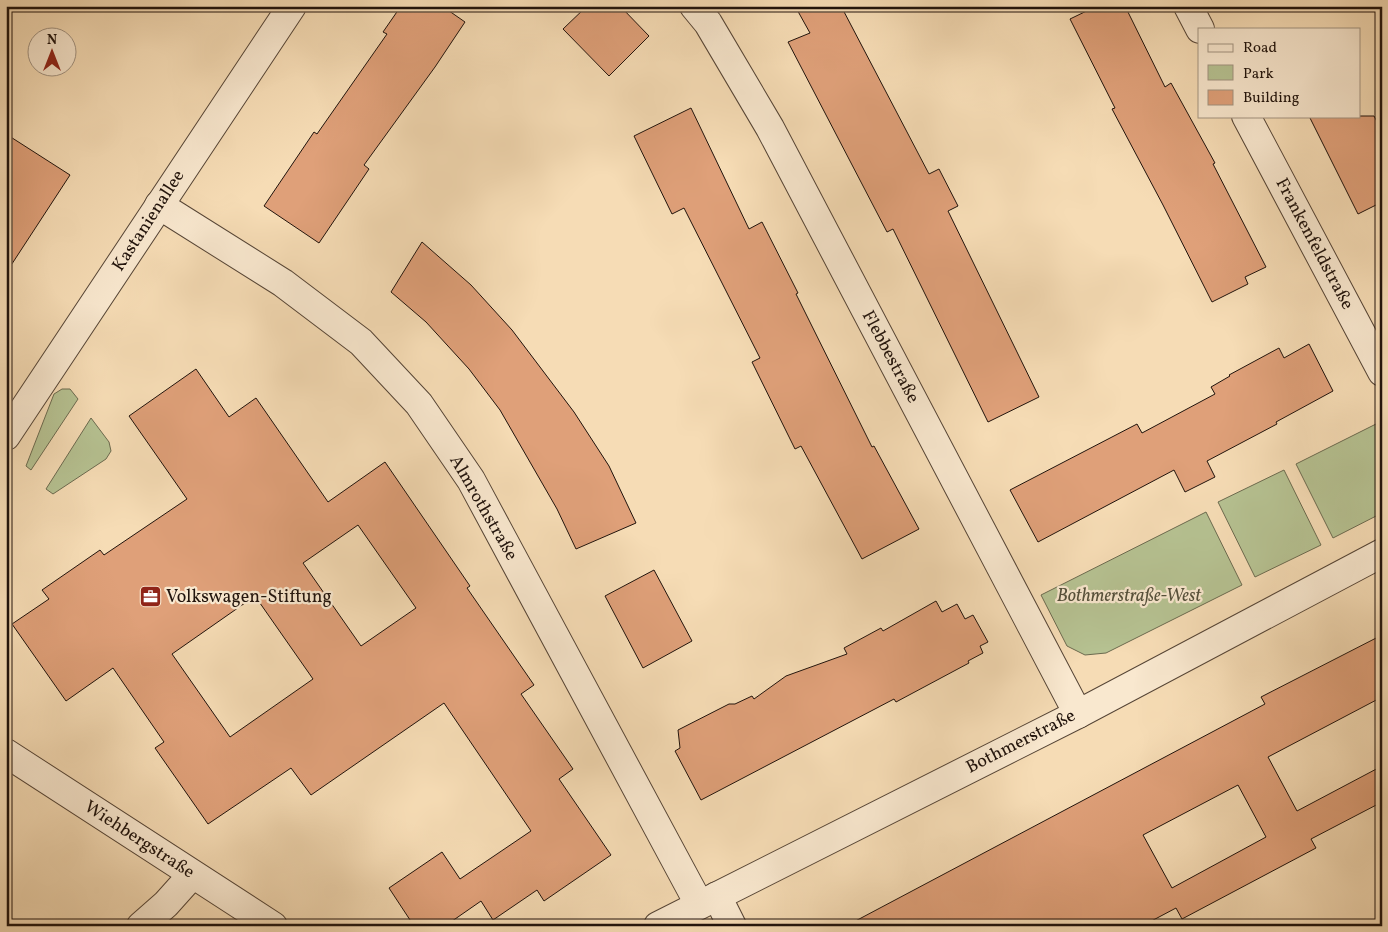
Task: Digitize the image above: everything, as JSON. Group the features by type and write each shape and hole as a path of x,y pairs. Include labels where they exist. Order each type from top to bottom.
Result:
{"street":[{"name":"Kastanienallee","path":"6,436 292,6"},
{"name":"Flebbestraße","path":"694,6 708,23 770,128 1078,714"},
{"path":"1188,6 1199,28"},
{"name":"Frankenfeldstraße","path":"1247,118 1382,372"},
{"name":"Almrothstraße","path":"159,205 283,284 362,342 419,404 471,480 708,900 732,926"},
{"name":"Bothmerstraße","path":"658,926 1078,714 1382,554"},
{"name":"Wiehbergstraße","path":"6,753 273,926"},
{"path":"141,926 166,904 192,874"}],"green space":[{"path":"62,389 70,389 78,399 31,470 26,466 54,394"},
{"path":"91,418 109,442 111,451 106,459 53,494 46,489"},
{"path":"1382,421 1382,513 1333,538 1296,464"},
{"path":"1284,470 1321,545 1255,577 1218,502"},
{"name":"Bothmerstraße-West","path":"1206,512 1242,585 1106,653 1085,655 1067,646 1041,595"}],"building":[{"path":"401,6 442,6 465,22 364,165 369,169 319,243 264,206 314,132 317,134 387,34 383,32"},
{"path":"587,6 620,6 649,36 609,76 563,29"},
{"path":"795,6 841,6 929,174 939,169 958,206 948,211 1039,397 988,422 893,229 887,232 788,42 810,33"},
{"path":"1097,6 1125,6 1165,87 1171,83 1215,163 1213,164 1266,267 1245,277 1248,284 1212,302 1112,109 1115,108 1070,19"},
{"path":"691,108 749,229 762,222 872,447 874,446 919,529 862,559 801,446 795,449 752,362 760,358 684,208 672,214 634,136"},
{"path":"1360,116 1374,116 1382,131 1382,202 1358,214 1310,118 1360,118"},
{"path":"6,134 70,175 6,273"},
{"path":"422,242 471,285 512,330 574,412 609,466 636,523 576,549 557,509 500,410 469,369 426,322 391,292"},
{"path":"1309,344 1333,391 1276,422 1277,424 1207,461 1215,477 1185,492 1174,470 1038,542 1010,490 1137,424 1142,433 1215,394 1211,387 1279,348 1284,358"},
{"name":"Volkswagen-Stiftung","path":"196,369 229,417 256,398 328,502 385,462 470,586 467,588 534,685 521,694 573,769 559,779 611,855 544,901 537,890 493,920 481,901 445,926 414,926 389,888 442,852 460,879 531,831 444,703 311,795 291,768 208,824 155,748 164,742 113,668 66,701 12,624 49,599 42,590 100,550 104,555 187,499 129,416","holes":["358,525 416,608 361,646 303,563","255,596 313,679 230,737 172,654"]},
{"path":"654,570 692,641 643,668 605,596"},
{"path":"936,601 942,612 957,604 965,619 973,615 988,642 980,646 983,653 968,661 969,663 896,702 894,699 701,800 675,751 680,748 678,730 729,704 735,704 752,696 754,699 786,676 847,654 844,648 881,628 883,631"},
{"path":"1382,635 1382,697 1268,757 1297,811 1382,766 1382,802 1311,839 1316,848 1182,919 1176,908 1142,926 846,926 1265,704 1261,697","holes":["1238,785 1266,837 1172,888 1143,835"]}],"place":[{"name":"Volkswagen-Stiftung","path":"150,597"}]}
